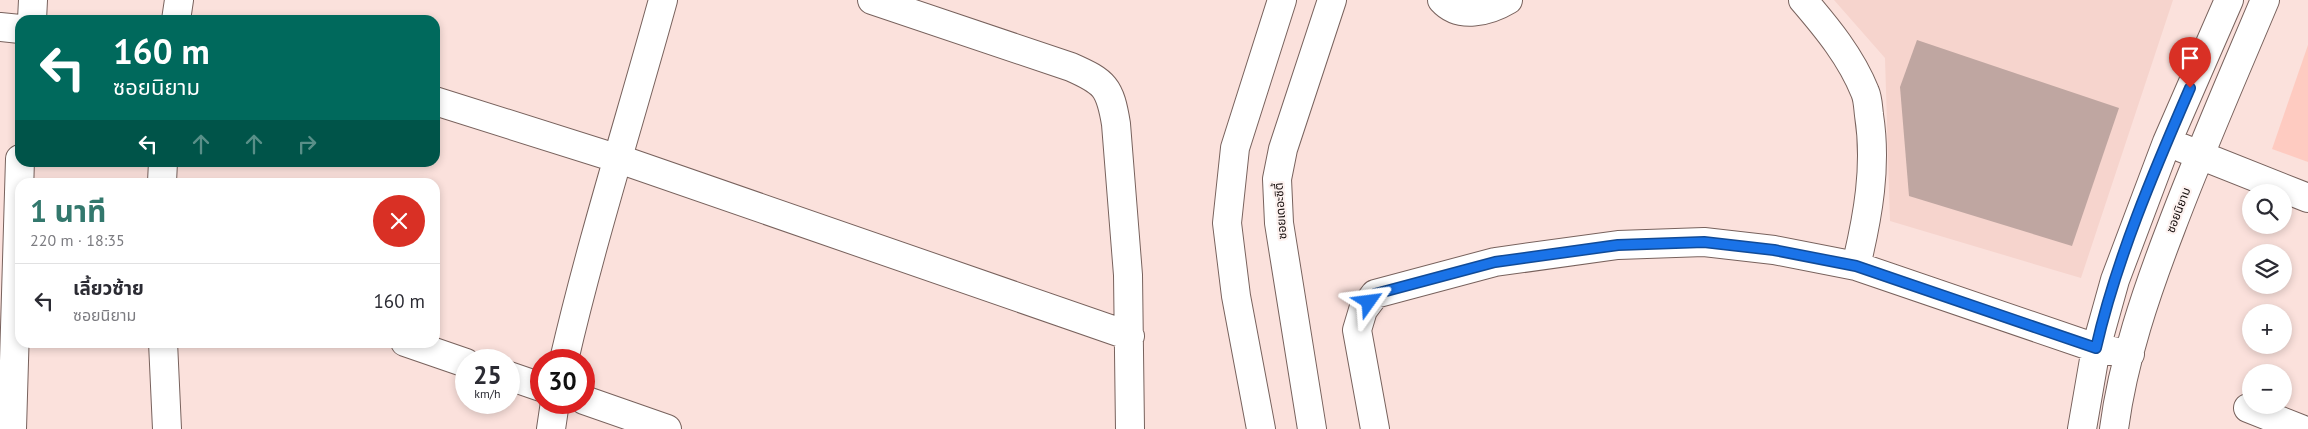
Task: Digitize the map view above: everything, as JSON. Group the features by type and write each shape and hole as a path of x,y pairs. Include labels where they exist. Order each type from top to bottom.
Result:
{"street":[{"path":"32,15 33,0"},
{"path":"176,15 178,0"},
{"path":"567,349 584,274 619,159 663,0"},
{"path":"872,0 1071,67 1094,77 1106,88 1112,101 1116,124 1128,275 1130,429"},
{"path":"1261,429 1236,296 1228,223 1234,148 1282,0"},
{"name":"ซอยเดอะซิตี้","path":"1312,429 1279,223 1277,178 1283,149 1332,0"},
{"path":"1442,0 1448,7 1470,13 1496,8 1508,0"},
{"path":"1803,0 1840,46 1866,93 1871,131 1872,172 1868,213 1856,266"},
{"path":"2082,429 2096,348 2115,280 2167,142 2229,0"},
{"name":"ซอยนิยาม","path":"2114,429 2130,354 2146,293 2198,155 2265,0"},
{"path":"0,27 15,28"},
{"path":"440,103 619,159 1130,336"},
{"path":"2167,142 2308,198"},
{"path":"12,429 9,270 15,210"},
{"path":"1375,429 1357,330 1362,310 1375,294 1495,262 1618,245 1704,242 1774,250 1856,266 2096,348 2130,354"},
{"path":"163,348 167,429"},
{"path":"423,348 455,358"},
{"path":"595,404 668,429"},
{"path":"551,429 553,414"},
{"path":"2263,414 2301,429"}],"shaded area":[{"path":"1834,0 2173,0 2081,278 1890,221 1885,58"},
{"path":"2308,45 2308,162 2272,149"}],"building":[{"path":"1917,40 2119,108 2072,246 1909,196 1900,87"}],"route":[{"path":"1369,302 1375,294 1495,262 1618,245 1704,242 1774,250 1856,266 2096,348 2100,328 2115,280 2167,142 2190,88"}]}
